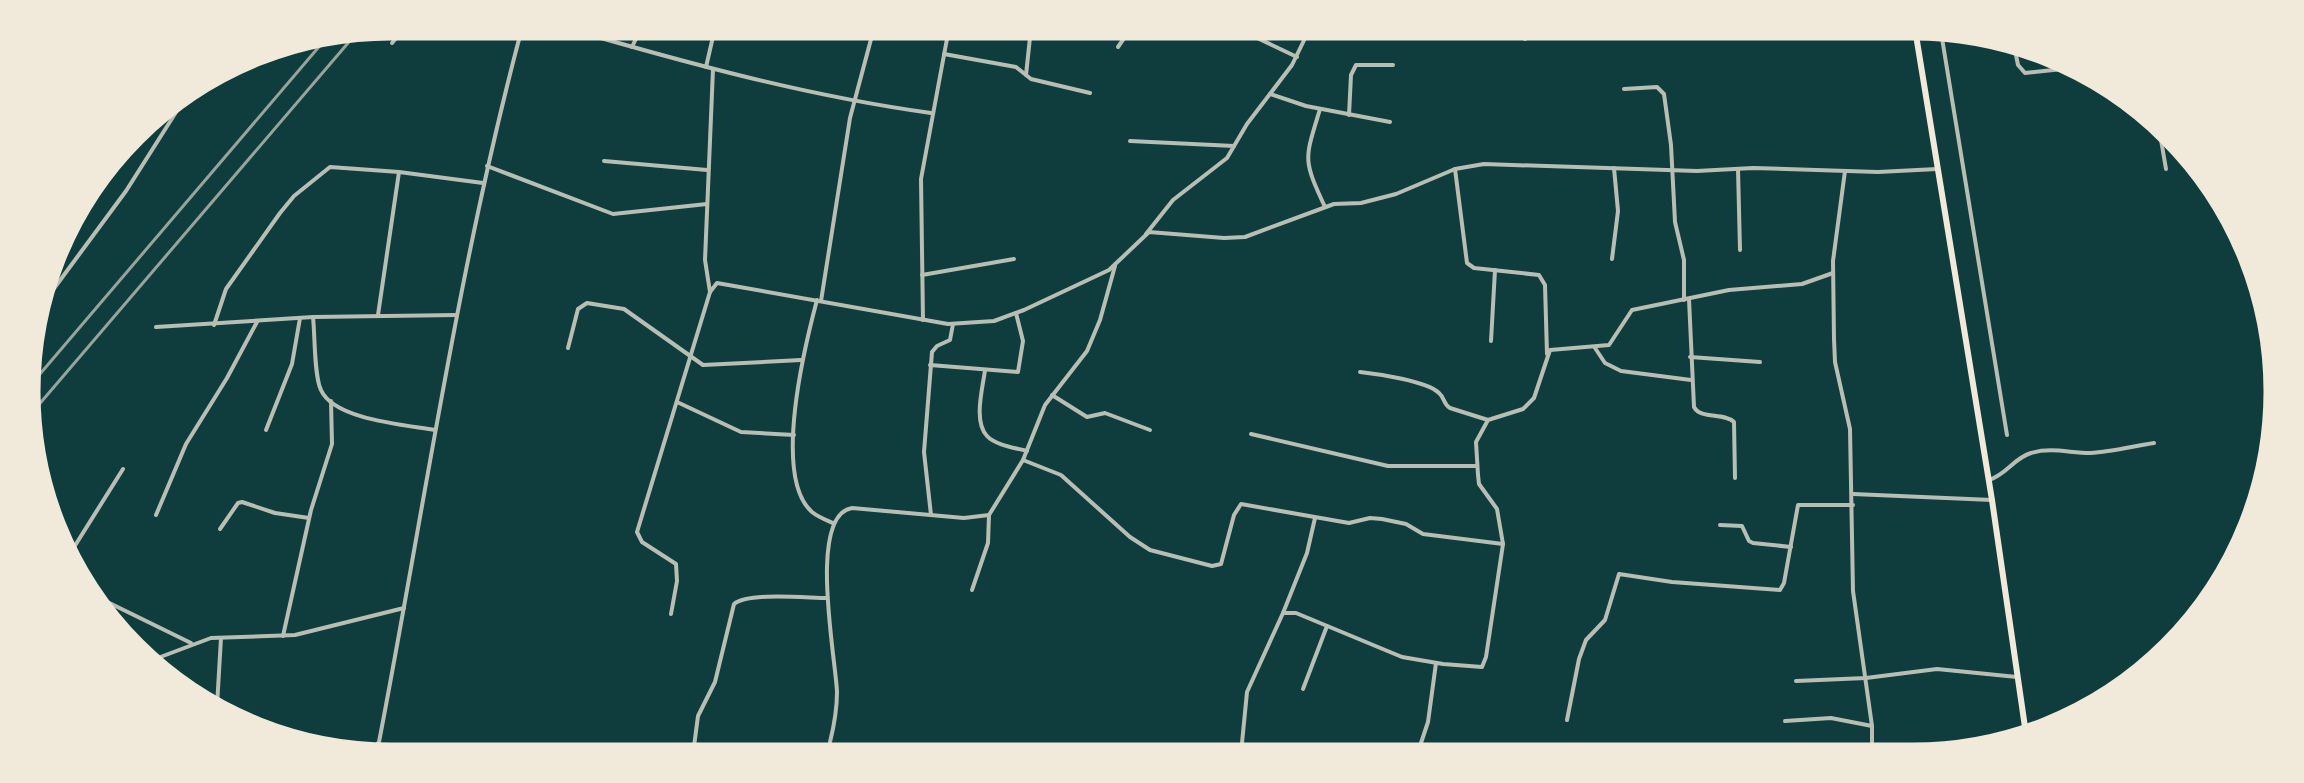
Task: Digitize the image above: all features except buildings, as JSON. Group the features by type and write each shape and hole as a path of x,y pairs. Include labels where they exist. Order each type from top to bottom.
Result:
{"main road":[{"path":"1917,39 1992,500 2025,725"}],"street":[{"path":"392,43 395,39"},
{"path":"377,743 404,608 456,315 483,183 519,39"},
{"path":"604,39 712,69 854,102 932,113"},
{"path":"632,47 636,39"},
{"path":"706,67 712,39"},
{"path":"833,523 817,515 807,505 796,473 794,435 801,360 819,300 832,244 842,158 871,39"},
{"path":"923,320 920,193 932,113 947,39"},
{"path":"1026,75 1030,39"},
{"path":"1118,47 1123,39"},
{"path":"1259,39 1297,57"},
{"path":"671,614 678,570 676,564 642,542 637,532 713,286 722,282 953,324 994,321 1016,313 1115,266 1146,234 1168,205 1218,167 1297,57 1305,39"},
{"path":"1942,41 2007,435"},
{"path":"944,54 1016,66 1031,79 1090,93"},
{"path":"2016,55 2018,65 2025,73 2056,70"},
{"path":"1349,115 1351,75 1356,65 1393,65"},
{"path":"710,292 705,268 712,69"},
{"path":"1624,89 1657,87 1664,94 1673,170 1675,222 1684,261 1691,380 1696,411 1725,417 1734,422 1735,478"},
{"path":"1270,94 1320,109 1390,122"},
{"path":"1320,109 1306,159 1309,174 1325,208"},
{"path":"55,289 126,191 175,113"},
{"path":"1130,141 1235,146"},
{"path":"2161,141 2166,169"},
{"path":"604,161 707,170"},
{"path":"1146,234 1155,232 1224,238 1245,237 1337,203 1353,203 1396,194 1455,169 1484,164 1673,170 1937,169"},
{"path":"214,325 220,300 233,278 294,196 324,171 340,166 483,183"},
{"path":"487,166 613,214 707,204"},
{"path":"1612,259 1618,211 1614,168"},
{"path":"1360,372 1392,376 1439,392 1446,406 1488,420 1523,409 1534,398 1547,354 1543,280 1535,273 1468,266 1465,258 1455,169"},
{"path":"1738,169 1740,249"},
{"path":"1845,171 1833,273 1835,362 1851,429 1853,591 1872,726 1872,744"},
{"path":"378,315 399,172"},
{"path":"922,275 1014,259"},
{"path":"972,590 988,543 989,515 1023,460 1042,412 1052,395 1076,367 1093,338 1115,266"},
{"path":"1491,341 1496,270"},
{"path":"1547,354 1555,348 1609,345 1614,341 1626,316 1632,310 1729,290 1802,284 1833,273"},
{"path":"568,348 578,309 588,303 624,309 690,358 710,366 801,360"},
{"path":"930,365 1014,373 1019,370 1023,341 1016,313"},
{"path":"156,327 214,325 313,316 456,315"},
{"path":"313,316 319,384 325,397 347,411 370,418 435,430"},
{"path":"266,430 292,364 300,318"},
{"path":"156,515 186,444 222,387 257,321"},
{"path":"931,515 924,452 930,365 933,348 950,340 953,324"},
{"path":"1594,347 1605,363 1621,371 1691,380"},
{"path":"1690,357 1760,362"},
{"path":"986,370 981,413 984,433 992,440 1027,452"},
{"path":"1052,395 1087,417 1105,413 1150,430"},
{"path":"283,636 309,518 332,444 331,401"},
{"path":"676,402 741,432 794,435"},
{"path":"1283,613 1296,613 1389,652 1436,663 1477,669 1485,663 1503,544 1497,509 1479,484 1476,442 1488,420"},
{"path":"1251,434 1388,466 1477,466"},
{"path":"1989,481 2002,476 2017,460 2031,453 2056,450 2091,453 2154,443"},
{"path":"1023,460 1061,475 1130,537 1150,550 1218,567 1224,559 1234,515 1241,504 1349,523 1370,518 1382,519 1406,524 1423,534 1503,544"},
{"path":"75,546 123,469"},
{"path":"1852,494 1992,500"},
{"path":"220,530 237,503 242,502 275,513 309,518"},
{"path":"1567,720 1578,659 1586,640 1605,620 1619,574 1672,582 1780,590 1784,583 1798,505 1853,505"},
{"path":"830,742 835,722 837,692 826,584 833,523 840,513 852,508 976,519 989,515"},
{"path":"1242,743 1246,692 1283,613 1307,553 1315,518"},
{"path":"1720,525 1742,526 1749,541 1753,543 1791,547"},
{"path":"694,744 698,716 715,682 734,604 743,599 827,598"},
{"path":"110,603 192,644"},
{"path":"159,657 192,644 221,637 283,636 404,608"},
{"path":"1303,689 1327,626"},
{"path":"217,698 221,637"},
{"path":"1421,744 1428,722 1436,663"},
{"path":"1796,681 1866,678 1937,669 2018,677"},
{"path":"1785,721 1838,718 1872,726"}],"railway":[{"path":"40,404 349,42"},
{"path":"40,374 319,47"}]}
